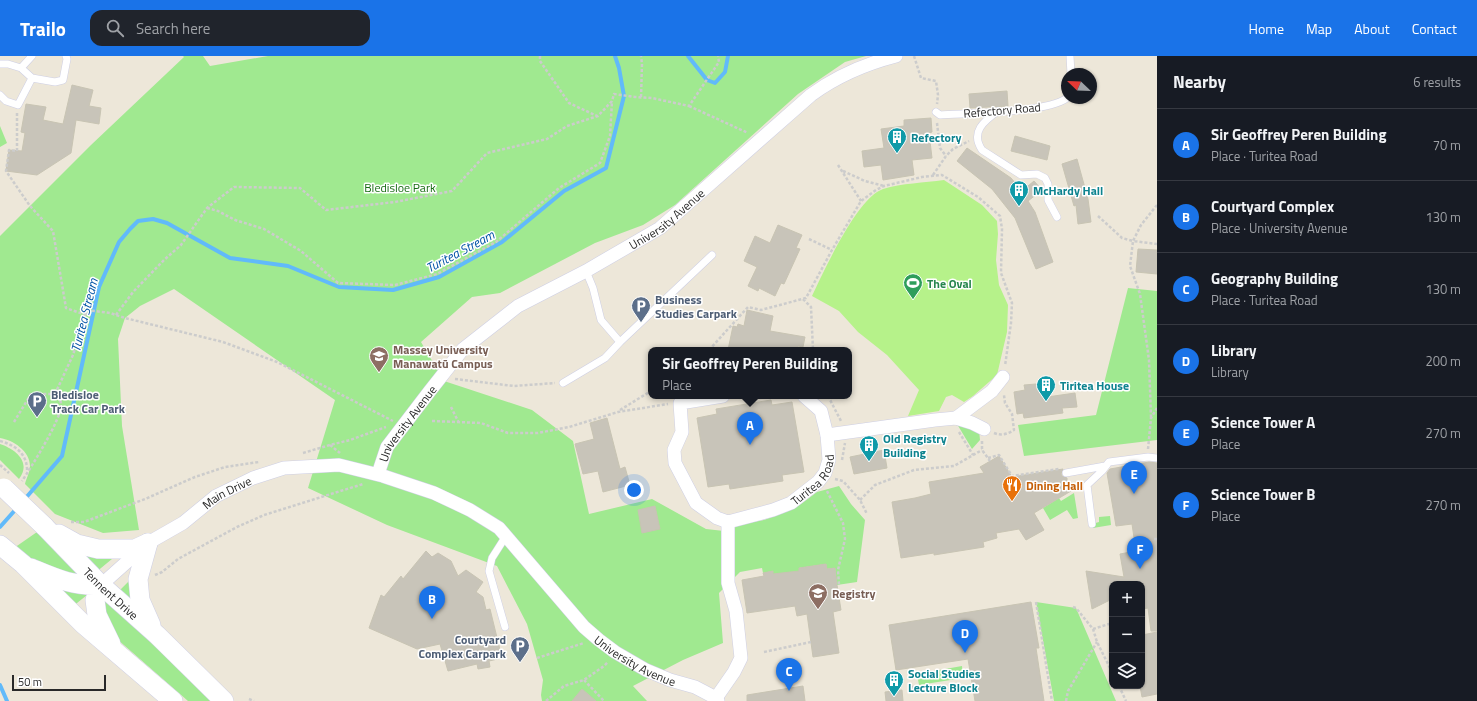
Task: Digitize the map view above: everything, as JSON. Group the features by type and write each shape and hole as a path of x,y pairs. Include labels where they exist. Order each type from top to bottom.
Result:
{"main road":[{"name":"Tennent Drive","path":"6,483 44,526 101,585 157,635 224,701"},
{"path":"44,526 77,544 98,549 135,549 148,543"},
{"path":"148,543 138,579 140,600 145,614 157,635"},
{"path":"11,554 64,581 76,584 101,585 95,600 97,615 113,649"},
{"path":"11,554 78,620 173,701"}],"street":[{"name":"University Avenue","path":"717,700 695,687 658,676 646,670 615,652 599,640 584,627 499,528 463,507 434,493 378,474 388,447 463,349 518,306 586,271 660,228 811,95 829,82 871,63 896,56"},
{"path":"953,418 992,391 1003,377"},
{"path":"705,399 680,403 682,432 674,450 675,463 696,503 717,518 728,522 728,583 736,611 741,658 717,700"},
{"name":"Turitea Road","path":"728,522 773,510 791,503 822,477 829,460 827,435 821,411 807,399"},
{"path":"827,435 868,428 953,418 972,423 984,429"},
{"name":"Main Drive","path":"101,585 118,568 148,543 183,523 216,496 253,478 284,468 339,465 378,474"}],"lane":[{"path":"21,68 32,56"},
{"path":"0,64 8,64 21,68 32,78 56,82 63,80 67,59 66,56"},
{"path":"1070,56 1071,68"},
{"path":"0,95 6,101 18,105 32,78"},
{"name":"Refectory Road","path":"936,112 940,115 998,112 1047,106 1061,100"},
{"path":"998,112 984,121 978,135 979,146 982,150 1021,175 1037,174 1045,178 1048,184 1048,200 1057,217"},
{"path":"563,383 605,358 712,255"},
{"path":"586,271 593,288 601,320 620,342"},
{"path":"1092,524 1087,485 1105,466 1109,462 1148,457 1157,458"},
{"path":"1065,471 1105,466"},
{"path":"505,627 489,571 492,558 506,536"}],"path":[{"path":"540,56 540,61 569,104 598,116"},
{"path":"641,56 641,97"},
{"path":"689,106 719,62 718,56"},
{"path":"914,56 921,78 936,81 938,95 936,112 940,148 946,156"},
{"path":"207,208 218,211 235,220 264,229 301,251 338,283 395,285 437,274 496,242 559,188 600,162 610,136 612,101 614,94 652,98 689,106 752,136"},
{"path":"116,315 133,292 181,245 207,208 234,187 300,188 326,210 395,202 452,191 487,153 547,139 567,126 598,116 612,101"},
{"path":"18,105 17,151 9,150 6,171 30,206 53,231 66,308 86,315"},
{"path":"932,176 946,156 953,149 971,140"},
{"path":"838,165 861,201"},
{"path":"843,171 864,181 884,186"},
{"path":"712,347 748,307 761,310 806,298 861,201 884,186 897,182 942,175 978,197 1000,216 1002,229 1001,273 1012,303 1011,324 1002,385 1005,403 1012,414 1014,430 1008,434 997,434 984,429"},
{"path":"1148,457 1151,418 1150,360 1140,294 1130,266 1133,241 1141,224 1157,205"},
{"path":"1098,216 1122,238 1157,244"},
{"path":"809,239 832,250"},
{"path":"803,299 811,307 814,347"},
{"path":"55,394 73,355 87,310 110,313 223,342 277,362 394,421 384,428 350,440 296,454"},
{"path":"455,379 514,386 563,383"},
{"path":"618,412 648,393"},
{"path":"14,422 31,394 55,394 60,399 62,405 60,414 34,463 22,481"},
{"path":"830,399 842,424"},
{"path":"432,421 481,423 508,433 538,433 569,427 618,412 680,403"},
{"path":"451,407 459,422"},
{"path":"1151,418 1157,408"},
{"path":"953,418 973,455"},
{"path":"0,441 16,447 26,462 27,472"},
{"path":"860,500 875,485 914,470 954,466 982,450 989,460 999,455 1012,476 1065,471"},
{"path":"69,522 84,522 145,499 195,477 225,467 262,461"},
{"path":"0,464 6,483"},
{"path":"839,585 838,570 845,539 842,523 822,477 843,481 860,500 867,514"},
{"path":"352,479 353,487"},
{"path":"162,572 178,559 237,527 264,515 367,484"},
{"path":"1036,602 1052,701"},
{"path":"1073,607 1076,608 1093,630 1097,642 1109,666"},
{"path":"1093,630 1109,624"},
{"path":"537,658 586,642"},
{"path":"764,652 811,642"},
{"path":"1066,701 1068,691 1097,642"},
{"path":"546,701 564,686 584,680 604,666 611,658"},
{"path":"584,680 604,701"},
{"path":"912,686 916,692"},
{"path":"1120,689 1126,701"},
{"path":"249,699 254,701"}],"green space":[{"name":"Bledisloe Park","path":"183,56 203,56 210,66 268,56 866,56 845,62 798,94 675,205 643,225 595,243 500,293 472,297 421,342 444,381 532,410 573,441 589,514 652,499 706,529 733,532 737,525 764,520 783,513 801,504 817,492 839,486 851,504 865,520 857,582 837,585 835,568 827,569 826,564 799,568 799,573 773,574 773,571 763,573 762,568 740,572 719,593 723,643 683,660 633,686 647,701 542,701 541,695 543,680 527,624 497,566 387,525 308,488 335,400 174,289 140,306 125,318 118,339 122,426 139,530 103,533 55,514 25,484 30,466 24,451 10,441 0,438 0,236 91,145 184,57"},
{"path":"0,126 7,143 0,147"},
{"name":"The Oval","path":"944,180 982,205 997,221 998,234 996,260 999,285 1008,305 1007,332 997,375 973,396 964,402 952,395 946,397 939,411 908,416 919,390 887,355 858,332 839,311 812,296 842,236 852,220 873,195 890,187"},
{"path":"1128,288 1157,291 1157,440 1024,456 1018,425 1096,415"},
{"path":"957,424 979,430 980,440 972,449"},
{"path":"0,444 11,449 23,462 23,473 19,479 0,460"},
{"path":"1074,493 1078,518 1073,519 1067,510 1050,520 1043,508 1059,498 1061,501"},
{"path":"1110,516 1111,525 1093,528 1092,524 1099,522 1099,517"},
{"path":"37,532 88,581 49,572 14,548"},
{"path":"76,552 118,554 95,573"},
{"path":"129,581 139,609 116,594"},
{"path":"60,586 87,595 72,607"},
{"path":"100,598 111,604 212,701 188,701 117,639"},
{"path":"1036,602 1076,608 1109,685 1109,689 1111,689 1116,701 1054,701"},
{"path":"962,666 963,678 919,685 917,674"}],"building":[{"path":"72,85 93,90 89,106 101,108 99,124 76,120 71,153 37,175 6,171 9,150 22,151 25,133 21,132 26,104 46,107 43,120 63,124"},
{"path":"1007,91 1008,106 970,108 969,94"},
{"name":"Refectory","path":"931,118 932,132 929,133 932,158 912,160 914,175 883,180 881,165 864,167 862,151 884,148 881,129 904,126 904,120"},
{"path":"1015,136 1050,146 1047,160 1011,151"},
{"name":"McHardy Hall","path":"967,148 1011,178 1022,191 1034,181 1042,190 1028,201 1035,212 1053,262 1036,269 1015,218 992,189 957,161"},
{"path":"1077,159 1088,199 1091,222 1078,224 1076,205 1074,206 1062,164"},
{"path":"778,225 802,235 796,248 800,249 784,284 781,283 775,296 759,288 758,291 748,286 757,267 744,261 755,236 770,243"},
{"path":"1138,249 1157,250 1157,274 1136,272"},
{"path":"747,310 773,316 770,331 805,337 803,347 729,347 733,326 737,327 738,324 744,326"},
{"name":"Tiritea House","path":"1036,384 1037,390 1046,389 1047,397 1075,393 1077,407 1062,408 1063,413 1024,418 1023,413 1017,414 1014,392 1025,390 1024,385"},
{"path":"771,400 772,405 792,402 804,472 782,475 783,481 730,489 729,484 708,487 697,418 717,414 716,409"},
{"path":"607,418 620,469 625,467 630,485 603,492 598,471 583,474 575,444 594,439 590,423"},
{"name":"Old Registry Building","path":"884,450 887,468 854,474 850,457"},
{"path":"999,456 1012,477 1063,469 1061,474 1067,478 1067,484 1071,491 1034,513 1044,530 1026,540 1019,529 996,533 997,538 983,542 984,547 934,555 934,553 901,558 892,502 931,494 929,482 984,473 980,467"},
{"path":"1149,462 1157,463 1157,631 1151,631 1148,608 1145,608 1145,581 1109,581 1109,600 1092,609 1086,571 1124,577 1120,554 1136,551 1132,524 1116,526 1107,473 1110,469"},
{"path":"655,506 660,529 642,533 638,510"},
{"path":"426,551 432,557 438,553 451,561 458,576 466,570 483,582 476,592 483,597 486,610 490,609 502,658 489,661 490,667 478,669 477,664 448,671 440,644 417,649 369,628 381,595 384,597 401,576 403,579"},
{"name":"Registry","path":"826,564 827,569 835,568 841,610 833,612 839,653 813,657 807,614 797,616 795,606 747,613 742,580 764,576 763,573 773,571 773,574 799,571 799,568"},
{"path":"1031,602 1039,648 1036,648 1044,701 975,701 968,659 896,670 889,625"},
{"path":"1157,632 1157,694 1142,697 1141,689 1145,689 1145,634"},
{"path":"803,686 805,701 747,701 747,695"},
{"path":"582,689 596,701 572,701"},
{"name":"Social Studies Lecture Block","path":"902,690 903,701 886,701 885,692"}],"waterway":[{"name":"Turitea Stream","path":"24,500 62,456 99,287 119,242 138,221 153,219 167,223 230,258 288,266 339,287 393,290 439,277 502,242 564,191 606,168 624,96 619,68 615,56"},
{"name":"Turitea Stream","path":"688,56 707,80 715,83 725,72 728,56"},
{"name":"Turitea Stream","path":"0,527 17,508"},
{"name":"Turitea Stream","path":"0,685 7,701"}],"place":[{"name":"Refectory","path":"897,154"},
{"name":"McHardy Hall","path":"1019,207"},
{"name":"The Oval","path":"913,300"},
{"name":"Business Studies Carpark","path":"641,323"},
{"name":"Massey University Manawatū Campus","path":"379,373"},
{"name":"Tiritea House","path":"1046,402"},
{"name":"Bledisloe Track Car Park","path":"37,418"},
{"name":"Sir Geoffrey Peren Building","path":"750,445"},
{"name":"Old Registry Building","path":"869,462"},
{"name":"Science Tower A","path":"1134,494"},
{"name":"Dining Hall","path":"1012,502"},
{"name":"Science Tower B","path":"1140,569"},
{"name":"Registry","path":"818,610"},
{"name":"Courtyard Complex","path":"432,619"},
{"name":"Library","path":"965,653"},
{"name":"Courtyard Complex Carpark","path":"520,663"},
{"name":"Geography Building","path":"789,691"},
{"name":"Social Studies Lecture Block","path":"894,697"}]}
